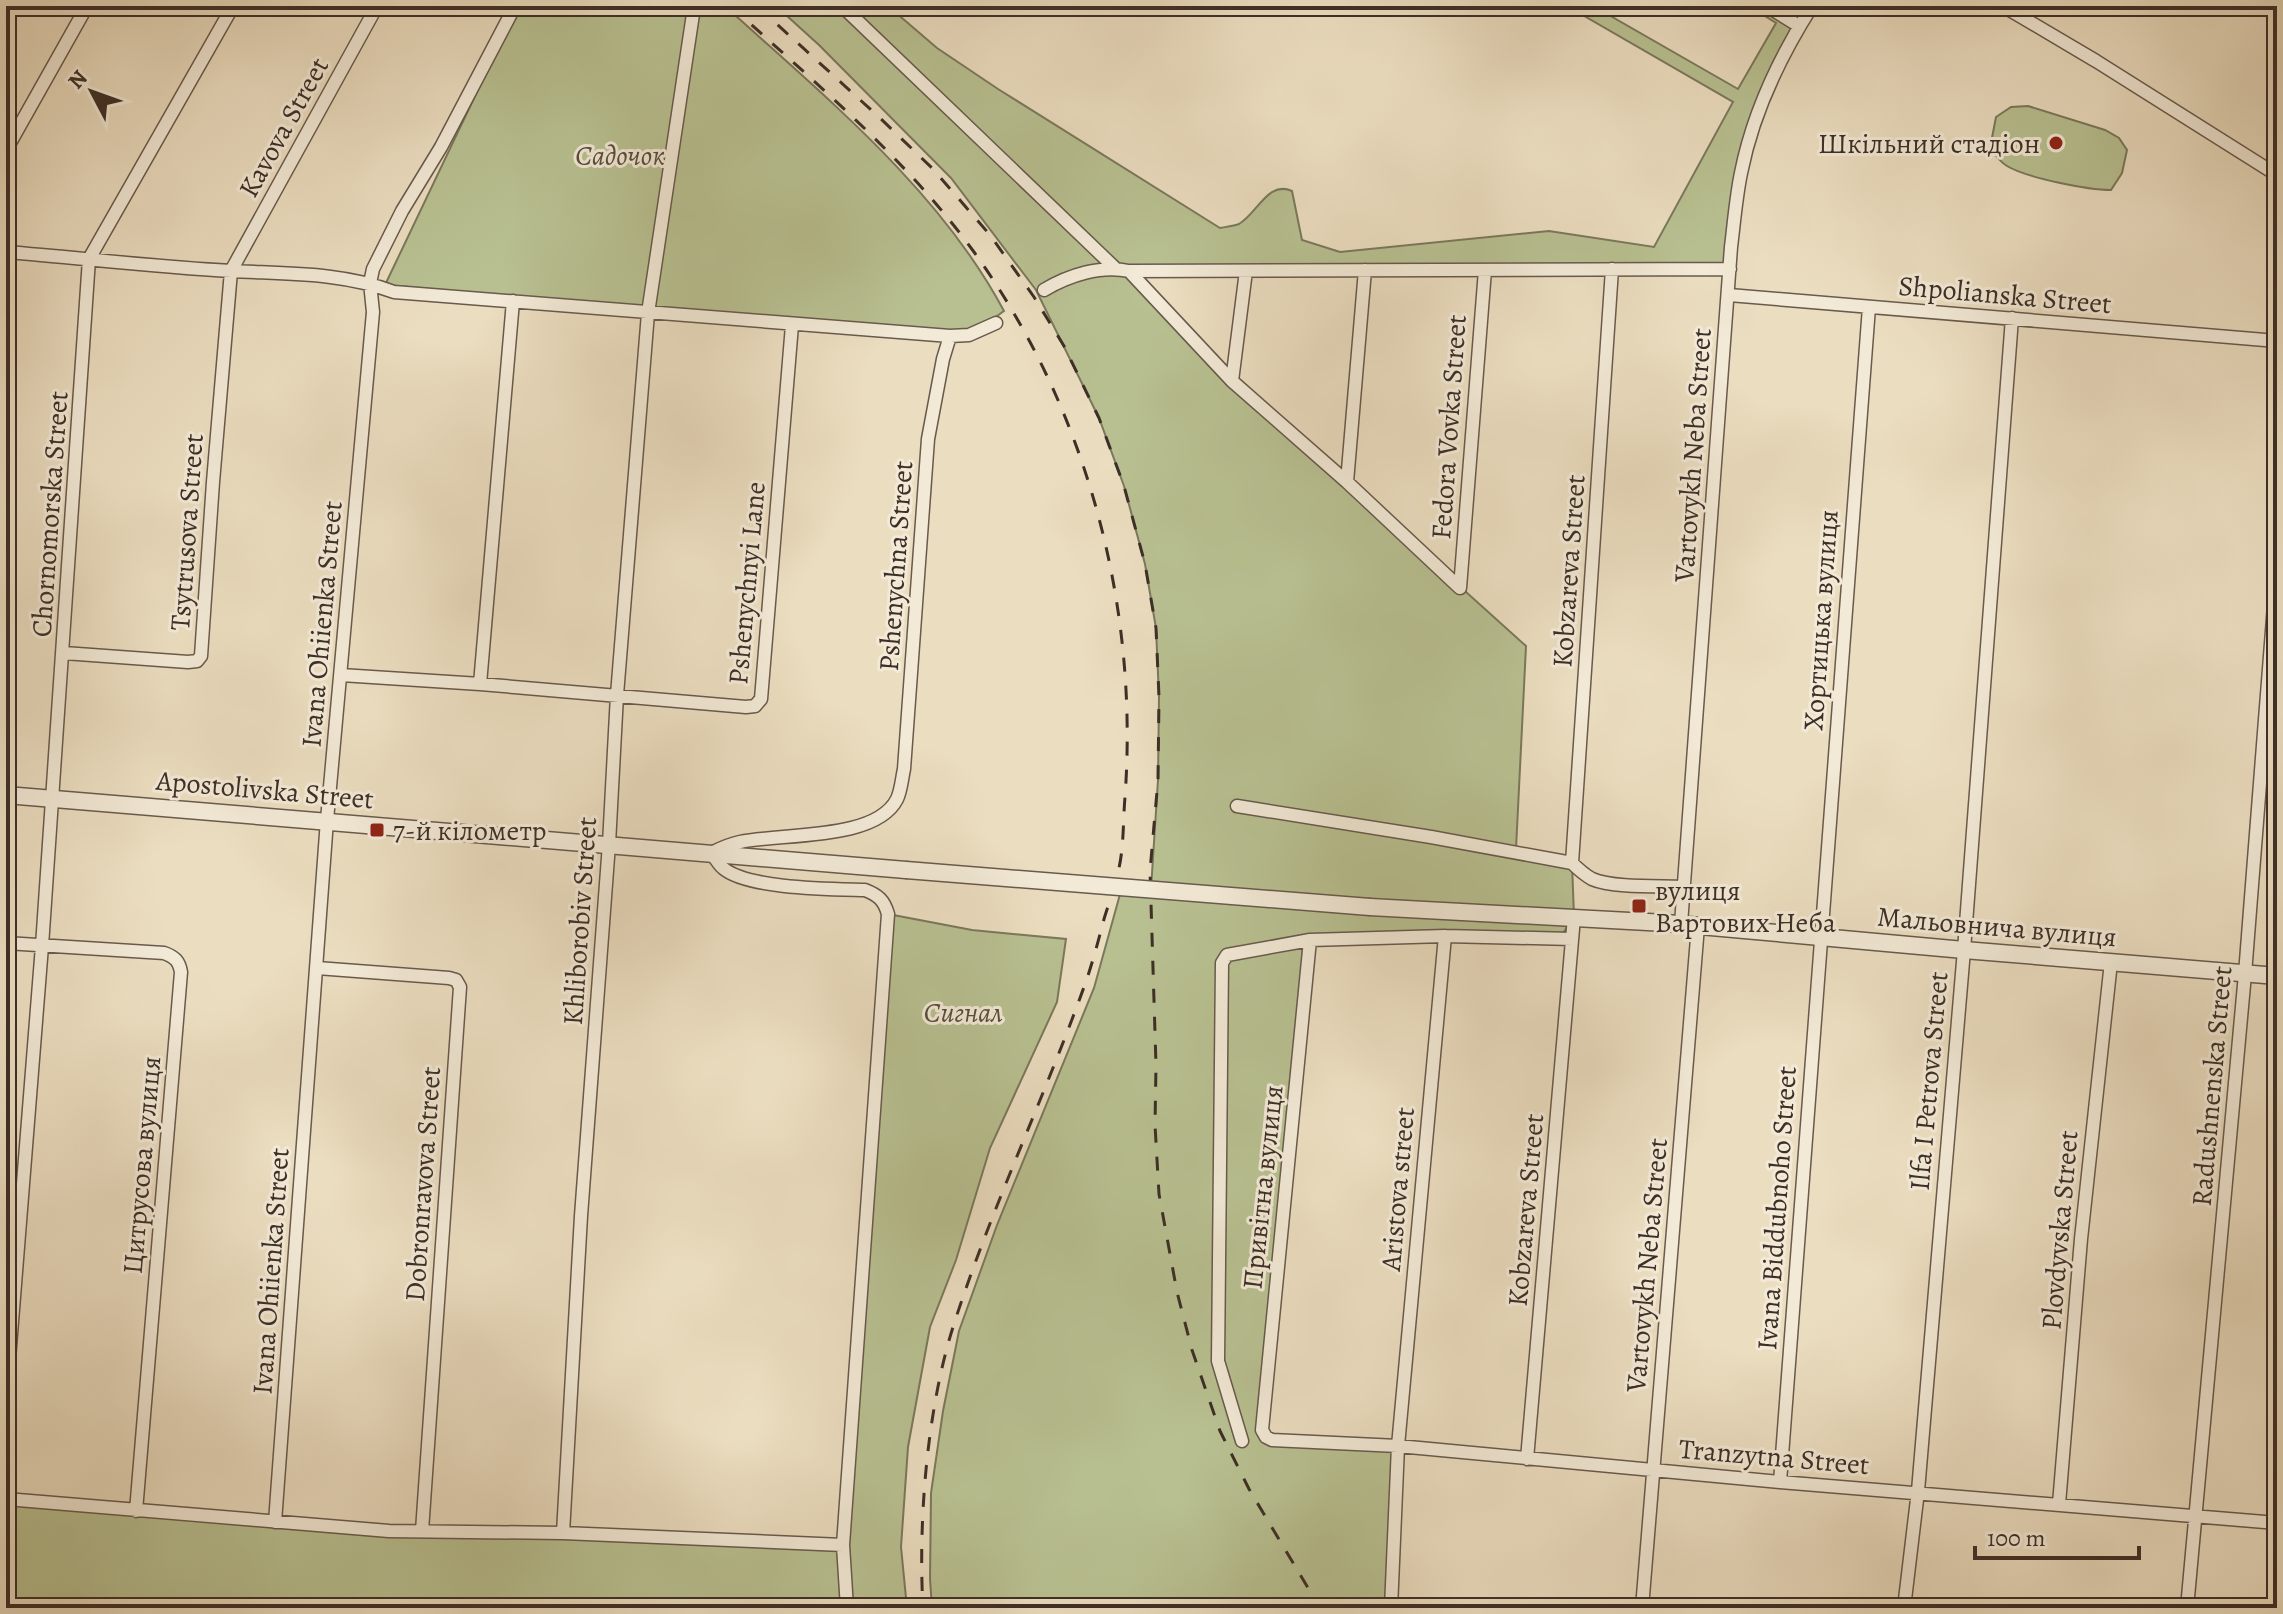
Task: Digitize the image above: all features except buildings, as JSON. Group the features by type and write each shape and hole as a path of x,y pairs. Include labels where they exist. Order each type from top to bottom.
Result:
{"street":[{"path":"6,150 87,6"},
{"name":"Chornomorska Street","path":"6,1397 64,653 89,259 233,6"},
{"name":"Kavova Street","path":"231,271 377,6"},
{"name":"Ivana Ohiienka Street","path":"275,1522 327,820 373,312 370,283 373,269 402,211 441,147 515,6"},
{"path":"842,6 1115,268"},
{"path":"1767,6 1799,26"},
{"name":"Vartovykh Neba Street","path":"1673,923 1682,887 1730,269 1741,173 1754,124 1777,66 1812,6"},
{"path":"2003,6 2277,175"},
{"name":"Khliborobiv Street","path":"563,1533 581,1216 617,695 648,313 693,14"},
{"path":"6,252 231,271 293,273 370,283 394,292 792,325 950,336 969,335 996,323"},
{"path":"1044,290 1083,273 1115,268 1129,271 1730,269"},
{"name":"Kobzareva Street","path":"1576,867 1612,269"},
{"path":"1347,482 1365,270"},
{"name":"Fedora Vovka Street","path":"1347,482 1460,588 1485,270"},
{"name":"Tsytrusova Street","path":"64,653 188,662 197,661 201,656 231,271"},
{"path":"1129,271 1232,381 1347,482"},
{"path":"1232,381 1246,271"},
{"name":"Shpolianska Street","path":"1729,295 2277,341"},
{"path":"480,684 513,301"},
{"name":"Хортицька вулиця","path":"1820,937 1869,307"},
{"name":"Ilfa I Petrova Street","path":"1904,1608 1918,1491 1964,950 2012,318"},
{"name":"Pshenychnyi Lane","path":"617,695 746,707 755,706 761,699 792,325"},
{"name":"Pshenychna Street","path":"711,853 737,842 828,833 863,826 883,815 897,800 904,769 928,439 950,336"},
{"name":"Radushnenska Street","path":"2187,1608 2245,974 2277,567"},
{"path":"341,675 617,695"},
{"name":"Apostolivska Street","path":"6,795 1370,907"},
{"path":"1237,806 1431,837 1576,867 1597,881 1613,884 1682,887"},
{"path":"711,853 723,868 766,884 865,890 878,895 888,914 843,1545 847,1608"},
{"name":"Мальовнича вулиця","path":"1370,907 1673,923 2277,976"},
{"name":"Kobzareva Street","path":"1527,1459 1574,917"},
{"name":"Vartovykh Neba Street","path":"1642,1608 1698,926"},
{"path":"1242,1441 1218,1361 1222,963 1227,955 1310,940 1445,936 1572,939"},
{"name":"Aristova street","path":"1391,1608 1398,1446 1445,936"},
{"name":"Ivana Biddubnoho Street","path":"1780,1482 1820,937"},
{"name":"Привітна вулиця","path":"1266,1437 1262,1430 1310,940"},
{"path":"6,943 42,946"},
{"name":"Цитрусова вулиця","path":"42,946 164,953 176,958 180,964 136,1511"},
{"name":"Plovdyvska Street","path":"2059,1504 2081,1239 2111,962"},
{"name":"Dobronravova Street","path":"317,968 449,978 456,980 460,987 422,1531"},
{"name":"Tranzytna Street","path":"1266,1437 1272,1440 1398,1446 1780,1482 2277,1523"},
{"path":"6,1499 389,1531 563,1533 843,1545"}],"green space":[{"name":"Садочок","path":"518,6 725,6 841,111 914,185 977,267 1004,311 976,326 946,333 385,285"},
{"path":"776,6 888,6 937,48 998,89 1220,228 1239,224 1269,194 1284,189 1292,191 1302,240 1340,252 1549,231 1654,247 1733,102 1567,6 1593,6 1738,89 1776,23 1749,6 1812,6 1754,124 1730,269 1130,271 1232,381 1526,646 1516,849 1572,863 1574,917 1559,939 1310,940 1266,1437 1398,1446 1391,1608 932,1608 931,1493 959,1331 997,1225 1094,988 1122,887 1151,889 1158,780 1156,628 1145,564 1124,486 1099,418 1036,290 951,178"},
{"name":"Шкільний стадіон","path":"2028,106 2105,130 2119,138 2127,150 2122,173 2111,190 2043,179 2016,170 2000,160 1990,148 1996,117 2011,107"},
{"name":"Сигнал","path":"888,914 972,930 1066,939 1057,1002 990,1148 956,1260 930,1327 908,1447 901,1547 907,1608 6,1608 6,1499 389,1531 843,1545"}],"railway":[{"path":"731,6 858,123 919,185 974,252 1014,313 1047,376 1075,443 1097,511 1113,582 1123,653 1127,725 1123,841 1118,874 1084,987 983,1241 944,1359 926,1466 922,1539 923,1608"},
{"path":"757,6 933,169 990,235 1064,346 1099,418 1124,486 1145,564 1156,628 1158,780 1150,871 1159,1194 1177,1292 1192,1350 1220,1431 1249,1489 1320,1608"}],"place":[{"name":"Шкільний стадіон","path":"2056,143"},
{"name":"7-й кілометр","path":"377,830"},
{"name":"вулиця Вартових Неба","path":"1639,906"}]}
